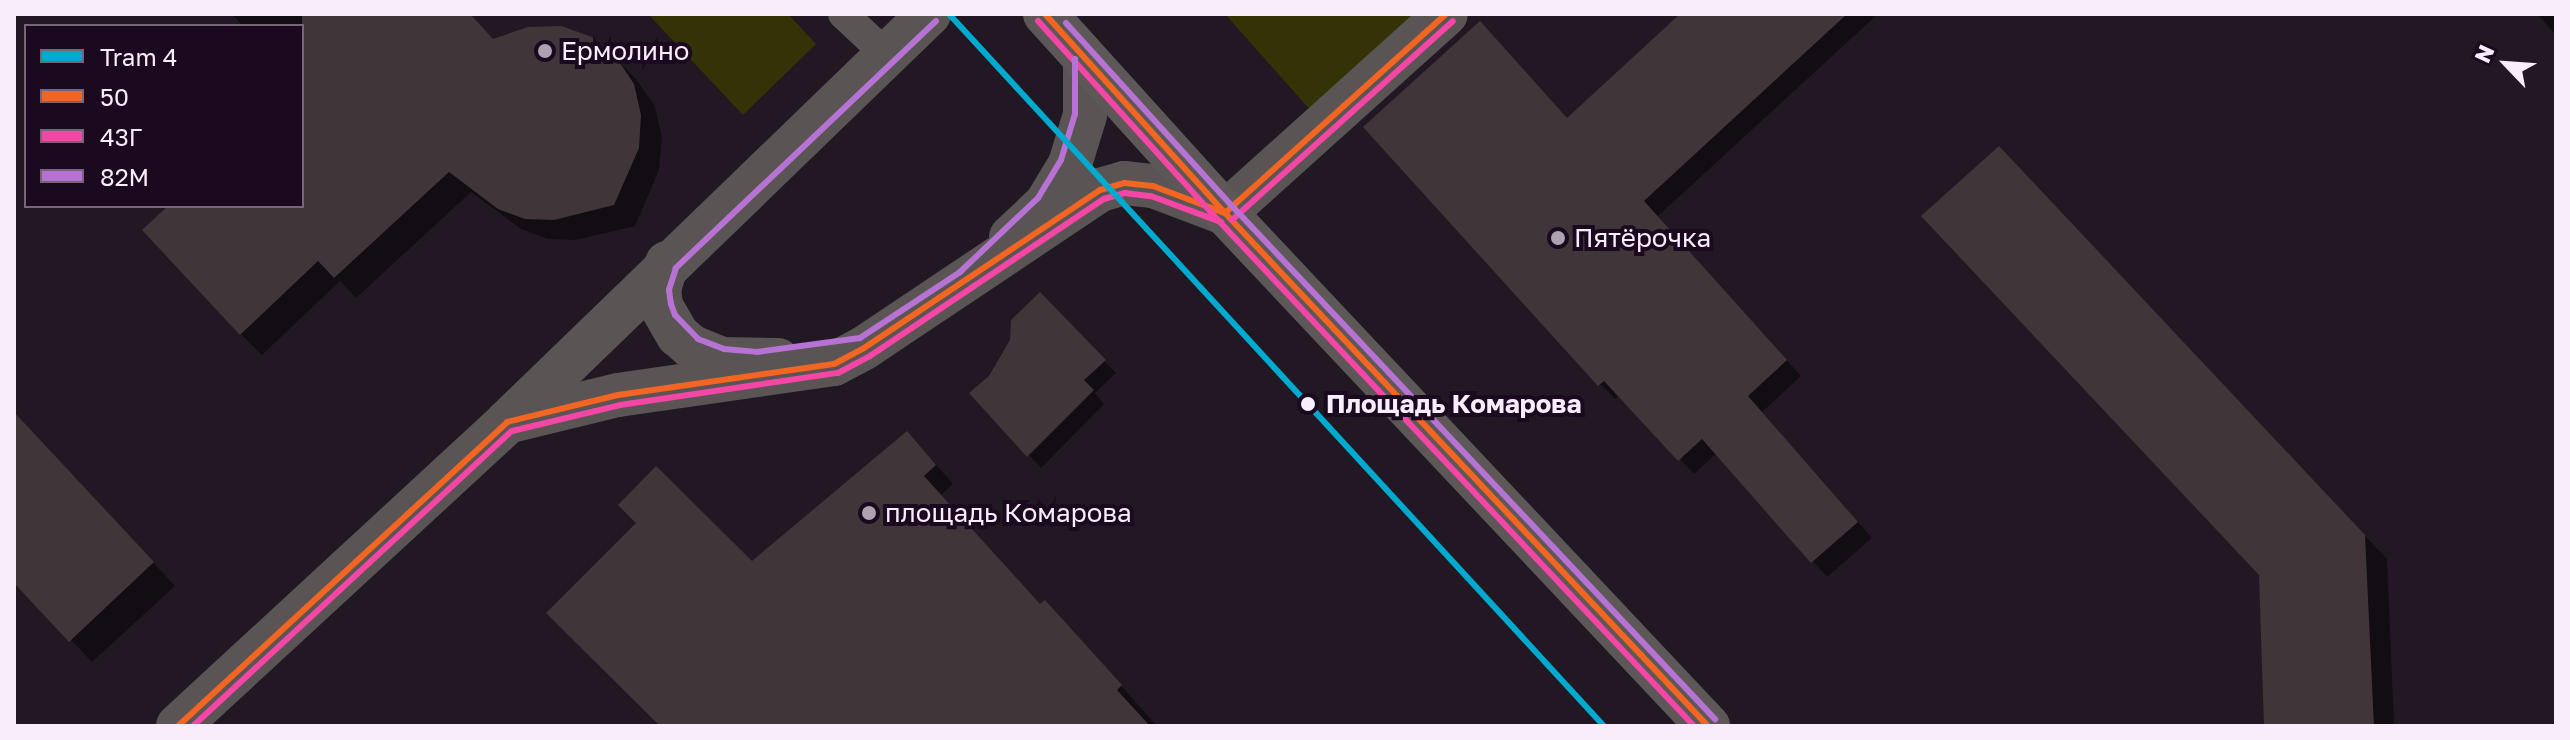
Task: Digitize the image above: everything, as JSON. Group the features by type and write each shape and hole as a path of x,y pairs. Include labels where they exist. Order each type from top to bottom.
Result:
{"main road":[{"path":"1045,14 1225,213 1708,726"}],"street":[{"path":"178,726 507,422 667,263 929,14"},
{"path":"507,422 618,395 821,369 864,348 1081,200 1124,183 1170,190 1225,213 1446,14"},
{"path":"966,280 1046,204 1070,164 1085,115 1085,59"},
{"path":"667,263 659,289 666,320 678,335 709,354 757,362 864,348"}],"lane":[{"path":"843,14 887,55"}],"shaded area":[{"path":"648,14 788,14 816,44 743,115"},
{"path":"1225,14 1421,14 1313,113"}],"building":[{"path":"302,14 470,14 493,39 528,27 561,26 592,37 616,57 634,84 641,115 639,148 614,205 554,220 525,219 498,209 449,172 334,278 318,261 240,335 142,230 166,208 304,208"},
{"path":"1680,14 1847,14 1644,201 1787,360 1748,396 1858,522 1811,563 1702,439 1678,461 1604,381 1598,386 1363,127 1480,21 1567,118"},
{"path":"1999,146 2365,535 2374,726 2264,726 2259,575 1921,216"},
{"path":"1040,292 1106,360 1084,380 1094,390 1027,457 969,393 989,376 1010,340 1011,320"},
{"path":"14,412 154,562 69,642 14,583"},
{"path":"907,431 936,465 924,476 1040,604 1045,600 1122,685 1117,690 1150,726 660,726 546,613 636,523 618,505 656,466 752,561"}],"tram line":[{"name":"4","path":"949,14 1604,726"}],"transit line":[{"name":"50","path":"1045,14 1225,213 1708,726"},
{"name":"50","path":"1225,213 1446,14"},
{"name":"82М","path":"936,21 676,268 669,290 671,304 675,315 698,339 724,349 757,352 860,338 960,272 1038,198 1061,160 1075,114 1075,59"},
{"name":"43Г","path":"1038,21 1218,220 1694,726"},
{"name":"43Г","path":"1232,220 1453,21"},
{"name":"82М","path":"1066,23 1232,206 1715,719"},
{"name":"50","path":"178,726 507,422 618,395 834,364 864,348 1100,190 1124,183 1153,186 1225,213"},
{"name":"43Г","path":"193,726 512,431 620,405 838,373 870,356 1104,199 1125,193 1151,196 1221,222"}],"place":[{"name":"Ермолино","path":"545,51"},
{"name":"Пятёрочка","path":"1558,238"},
{"name":"Площадь Комарова","path":"1308,404"},
{"name":"площадь Комарова","path":"869,513"}]}
